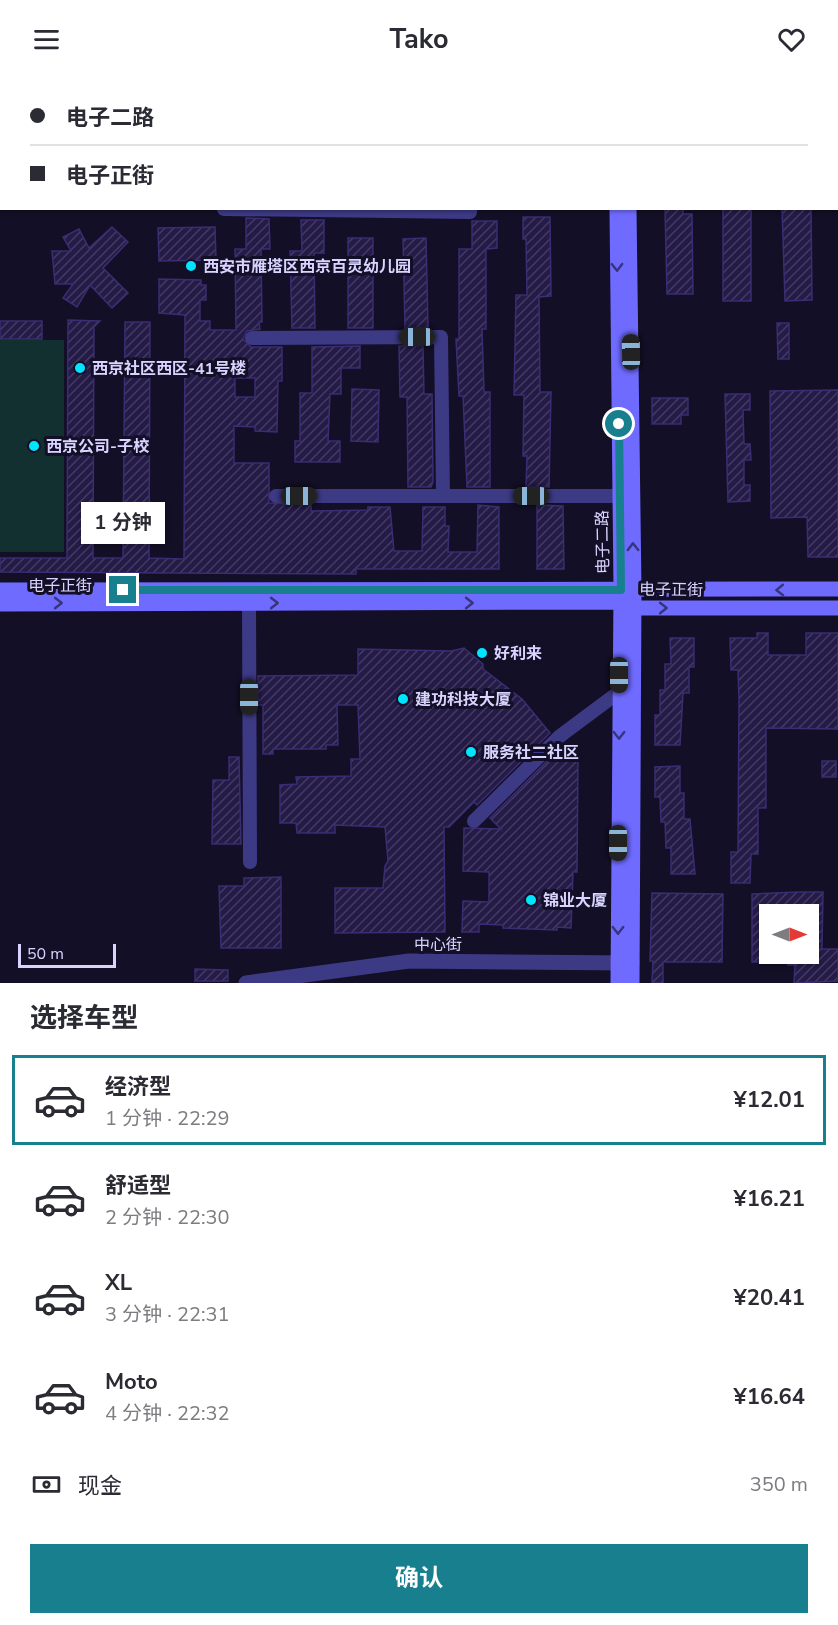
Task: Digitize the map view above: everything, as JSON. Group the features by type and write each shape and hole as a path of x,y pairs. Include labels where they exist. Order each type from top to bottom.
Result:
{"main road":[{"name":"电子二路","path":"617,210 620,496 627,598 619,692 625,964 632,983"},
{"name":"电子二路","path":"618,983 625,964 629,210"},
{"name":"电子正街","path":"0,604 627,598 838,589"},
{"name":"电子正街","path":"0,590 627,598 838,608"}],"street":[{"path":"394,210 470,212 470,210"},
{"path":"252,338 441,337 442,496"},
{"path":"276,496 620,496"},
{"path":"249,603 250,862"},
{"path":"474,821 560,736 619,692"},
{"name":"中心街","path":"246,983 409,962 625,964"}],"green space":[{"name":"西京公司-子校","path":"0,340 64,340 64,552 0,552"}],"building":[{"path":"665,210 683,210 683,214 692,214 693,294 667,294"},
{"path":"723,210 751,210 751,301 723,301"},
{"path":"782,210 811,210 812,300 785,301"},
{"path":"523,217 550,217 551,296 539,297 540,392 551,392 549,487 526,487 527,456 523,456 524,395 514,395 516,295 527,295 526,239 523,239"},
{"path":"246,218 269,219 270,249 261,249 262,322 259,322 260,329 247,331 243,339 251,347 282,347 282,381 278,381 277,432 255,431 255,427 234,426 234,463 269,463 269,503 311,505 311,511 368,510 368,507 390,507 394,551 422,551 423,507 445,507 445,526 449,526 448,552 477,552 478,505 499,507 499,569 356,569 356,574 0,572 0,558 67,558 68,320 100,321 94,327 93,558 123,558 125,322 150,322 149,558 184,559 185,315 159,313 159,279 201,280 201,285 206,285 206,300 200,300 200,321 210,321 210,330 236,330 235,249 246,249","holes":["235,378 255,378 255,397 235,397"]},
{"path":"301,220 324,220 324,253 314,253 315,328 292,328 290,251 302,251"},
{"path":"472,221 497,221 497,248 486,249 486,329 482,329 484,392 490,392 490,487 467,487 463,396 459,396 456,339 459,339 459,249 472,249"},
{"path":"112,227 128,242 103,268 128,293 112,308 90,285 77,307 63,298 73,284 55,284 52,251 71,251 63,237 79,229 89,248"},
{"path":"215,227 216,260 159,261 158,228"},
{"path":"348,238 373,238 373,328 348,328"},
{"path":"426,238 428,328 405,328 403,239"},
{"path":"0,321 42,321 42,339 0,339"},
{"path":"777,323 789,323 789,359 778,359"},
{"path":"360,346 360,368 341,368 341,394 330,394 328,441 340,441 340,462 295,462 295,441 300,441 300,393 312,393 312,347"},
{"path":"399,346 423,346 424,394 432,394 433,482 431,487 408,487 407,397 400,397"},
{"path":"352,389 379,390 378,442 351,441"},
{"path":"838,390 838,557 808,557 807,517 771,518 770,391"},
{"path":"725,394 750,394 750,410 743,410 744,444 750,444 751,460 744,460 744,485 750,485 750,501 728,502"},
{"path":"652,398 688,398 688,415 681,415 681,424 652,424"},
{"path":"537,505 563,506 564,569 537,569"},
{"path":"757,633 768,633 768,655 806,655 806,633 838,633 838,729 766,728 766,808 758,808 758,854 751,854 750,883 731,883 731,852 738,852 739,700 738,670 731,670 730,638 757,638"},
{"path":"670,638 694,638 694,667 689,667 689,693 683,693 680,745 655,745 655,715 660,715 660,690 665,690 665,664 671,664"},
{"path":"464,648 483,664 483,669 522,699 550,733 477,805 474,802 449,827 444,827 445,932 335,933 335,888 383,888 385,866 388,861 385,827 335,825 335,833 297,833 296,823 280,823 280,785 297,784 296,777 351,776 351,759 360,759 358,705 337,705 338,745 326,745 326,749 273,749 273,754 263,754 263,705 258,705 258,676 358,675 358,649 451,651"},
{"path":"564,744 578,761 577,872 573,872 571,928 557,927 557,930 503,928 503,925 479,924 479,932 462,932 463,901 489,902 489,872 463,871 464,828 501,829 490,818"},
{"path":"229,757 239,757 241,844 212,844 213,780 229,780"},
{"path":"822,761 836,761 836,777 822,777"},
{"path":"680,766 680,793 684,793 684,819 690,819 695,874 671,874 671,848 666,848 665,822 661,822 660,797 655,797 655,767"},
{"path":"281,877 281,948 221,948 219,886 244,886 244,878"},
{"path":"823,892 822,949 838,949 838,981 794,983 795,965 788,965 819,964 819,904 759,904 759,962 752,962 752,894"},
{"path":"652,893 723,894 722,962 663,962 663,983 652,983 653,961 650,961"},
{"path":"195,969 228,970 228,981 195,981"}],"place":[{"name":"西安市雁塔区西京百灵幼儿园","path":"191,266"},
{"name":"西京社区西区-41号楼","path":"80,368"},
{"name":"西京公司-子校","path":"34,446"},
{"name":"好利来","path":"482,653"},
{"name":"建功科技大厦","path":"403,699"},
{"name":"服务社二社区","path":"471,752"},
{"name":"锦业大厦","path":"531,900"}],"route":[{"path":"123,590 621,590 619,424"}]}
